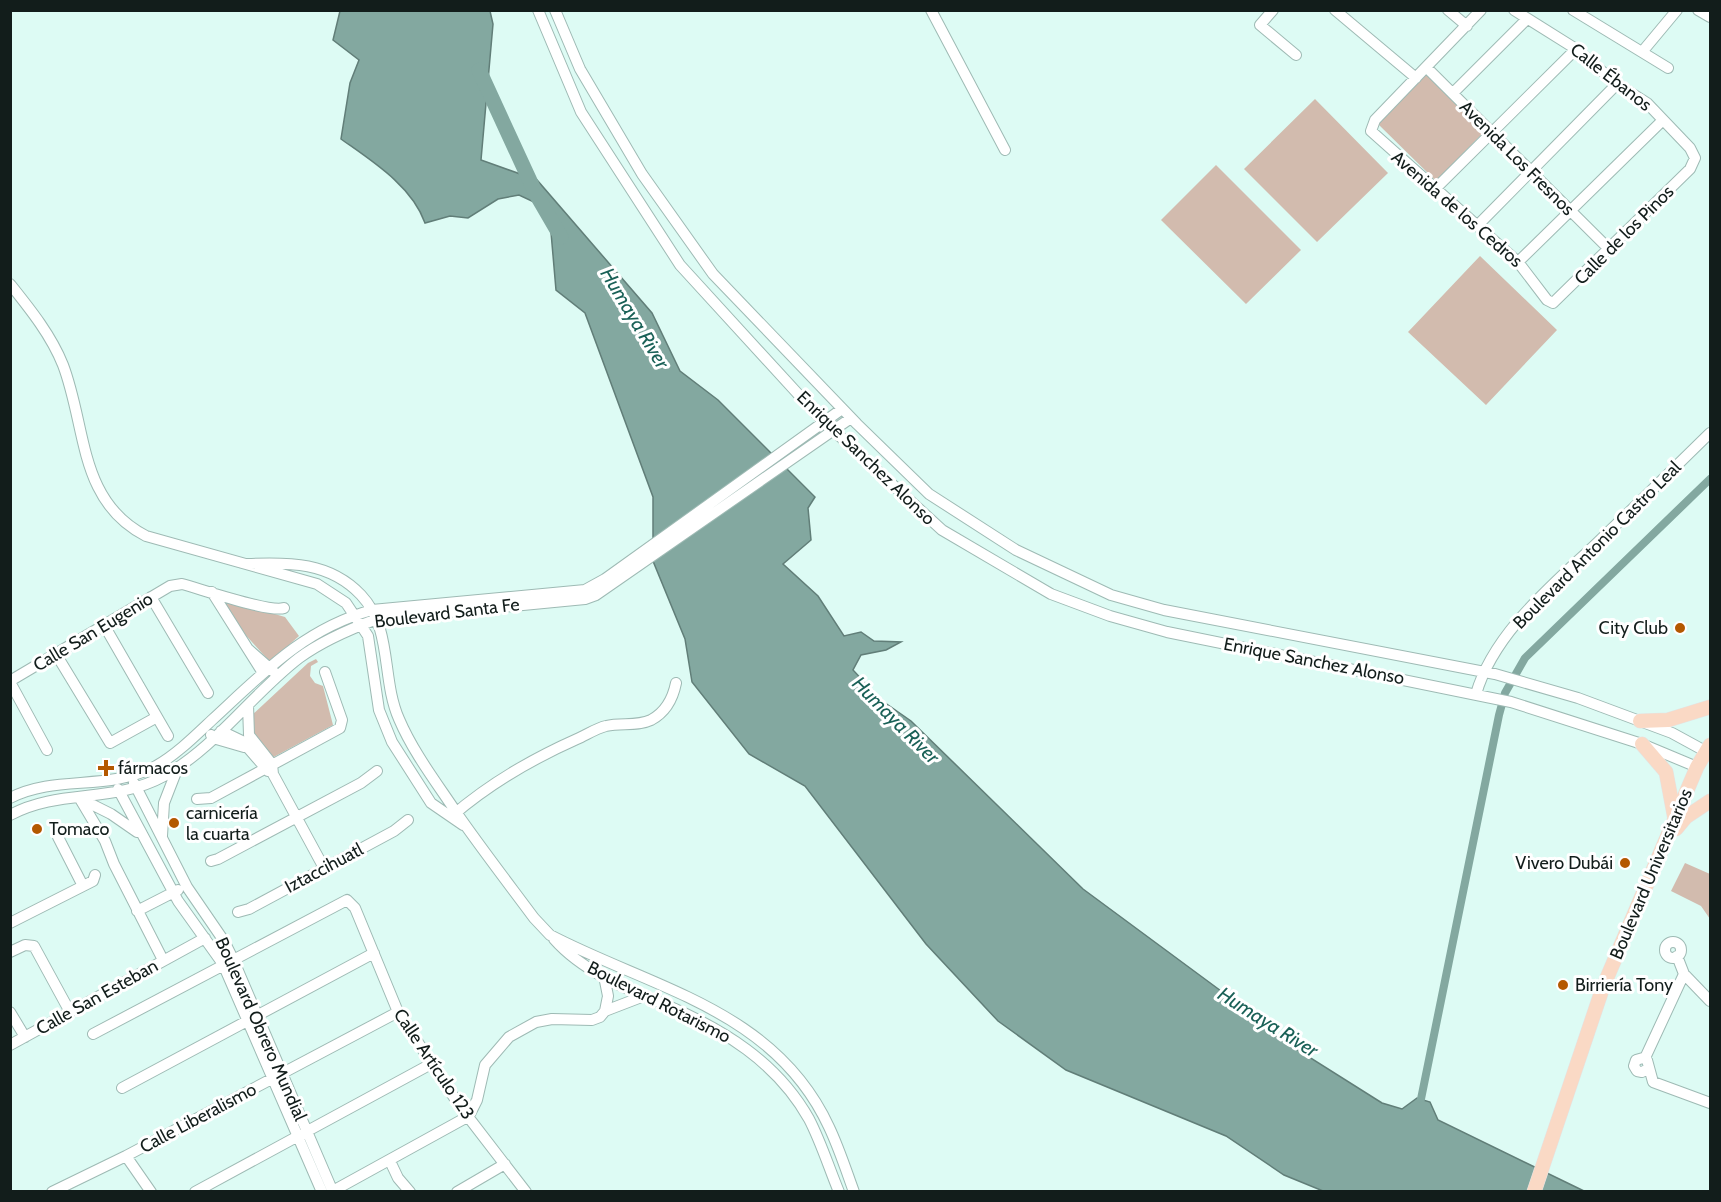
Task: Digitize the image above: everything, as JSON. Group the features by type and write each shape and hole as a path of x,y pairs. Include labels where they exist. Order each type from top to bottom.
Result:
{"main road":[{"path":"1640,721 1668,720 1710,707"},
{"path":"1642,744 1666,772 1674,827"},
{"name":"Boulevard Universitarios","path":"1564,1107 1603,987 1674,827 1707,759"},
{"path":"1674,827 1710,801"},
{"path":"1534,1191 1564,1107"},
{"path":"1539,1191 1564,1107"}],"street":[{"name":"Enrique Sanchez Alonso","path":"538,10 581,112 680,265 825,422 942,530 1051,594 1167,632 1511,702 1642,744 1707,759"},
{"name":"Enrique Sanchez Alonso","path":"555,10 580,69 610,121 642,174 713,274 842,409 928,494 1016,550 1111,595 1164,610 1495,674 1578,698 1640,721 1707,759"},
{"path":"931,10 1005,150"},
{"path":"1273,10 1260,25 1296,55"},
{"path":"1335,10 1416,78 1481,10"},
{"path":"1448,10 1467,26"},
{"name":"Calle Ébanos","path":"1514,10 1576,49 1617,84 1647,103 1690,148 1695,158"},
{"path":"1573,10 1668,68"},
{"path":"1642,51 1677,10"},
{"path":"1698,10 1710,16"},
{"path":"1453,93 1527,19"},
{"path":"1434,190 1576,49"},
{"name":"Avenida Los Fresnos","path":"1426,67 1609,249"},
{"name":"Avenida de los Cedros","path":"1416,78 1375,120 1370,128 1374,137 1518,262 1547,300"},
{"path":"1477,226 1617,84"},
{"path":"1518,262 1663,120"},
{"path":"593,131 610,121"},
{"name":"Calle de los Pinos","path":"1547,300 1556,303 1690,169 1695,158"},
{"path":"10,284 52,342 61,360 95,482 114,515 126,526 146,536 326,588 346,603 362,625 369,643 379,710 392,742 431,803 453,815"},
{"path":"795,391 810,375"},
{"name":"Boulevard Santa Fe","path":"697,521 842,409"},
{"name":"Boulevard Santa Fe","path":"10,798 52,784 114,781 130,777 168,759 266,670 307,637 355,614 374,614 585,590 697,521 851,418"},
{"name":"Boulevard Antonio Castro Leal","path":"1481,695 1482,672 1523,617 1575,563 1710,433"},
{"path":"247,564 294,563 332,573 355,590 374,614 386,650 389,683 398,718 453,815"},
{"name":"Calle San Eugenio","path":"10,681 151,597 176,585 212,592"},
{"path":"212,592 279,610 284,608"},
{"path":"212,592 248,648 266,670 279,676"},
{"path":"151,597 208,693"},
{"name":"Boulevard Santa Fe","path":"10,815 44,801 80,799 136,789 178,767 308,652 362,625 374,614"},
{"path":"104,625 168,736"},
{"path":"56,654 110,743 157,717"},
{"path":"197,799 211,798 270,769 342,724 325,672"},
{"path":"10,681 47,750"},
{"path":"453,815 525,764 560,747 606,726 631,726 652,720 673,696 676,683"},
{"path":"247,742 249,705"},
{"path":"206,726 217,734 247,742 270,769 324,868"},
{"path":"162,839 164,804 178,767"},
{"path":"211,861 361,783 377,771"},
{"name":"Boulevard Obrero Mundial","path":"130,777 228,961 302,1134 330,1191"},
{"name":"Boulevard Obrero Mundial","path":"114,781 174,892 205,938 228,961"},
{"path":"80,799 128,824 143,838"},
{"path":"80,799 105,841 114,864 163,960"},
{"name":"Boulevard Rotarismo","path":"453,815 466,827 550,935 576,960 644,996 685,1013 731,1037 776,1074 810,1121 839,1191"},
{"name":"Iztaccihuatl","path":"238,912 249,909 394,831 408,820"},
{"path":"58,837 82,886"},
{"path":"10,923 93,881 95,875"},
{"path":"137,911 187,887"},
{"name":"Calle Artículo 123","path":"228,961 341,901 352,902 398,1012 469,1116 526,1191"},
{"path":"550,935 735,1021 766,1043 799,1078 820,1111 854,1191"},
{"name":"Calle San Esteban","path":"10,1046 183,948 205,938"},
{"path":"10,952 25,945 34,946 70,1012"},
{"path":"122,1088 374,953"},
{"path":"1677,956 1684,974 1710,1000"},
{"path":"93,1034 228,961"},
{"path":"1684,974 1647,1064 1653,1082 1710,1103"},
{"path":"330,1191 390,1161 469,1116 477,1100 484,1065 509,1037 536,1022 552,1019 592,1020 600,1017 605,1011 608,996 604,976"},
{"path":"605,1011 644,996"},
{"path":"10,1012 25,1037"},
{"name":"Calle Liberalismo","path":"52,1191 126,1156 398,1012"},
{"path":"195,1191 432,1064"},
{"path":"126,1156 151,1191"},
{"path":"390,1161 399,1178 410,1191"},
{"path":"456,1191 505,1164"}],"shaded area":[{"path":"1428,73 1486,130 1436,181 1378,124"},
{"path":"1315,99 1388,173 1317,242 1244,169"},
{"path":"1216,165 1301,250 1246,304 1161,220"},
{"path":"1480,256 1557,330 1486,405 1408,332"},
{"path":"227,600 285,617 299,636 270,662 242,631 225,604"},
{"path":"316,659 318,662 311,666 310,676 315,683 323,686 333,725 270,759 249,726 252,715 308,663"},
{"path":"1685,863 1710,874 1710,919 1701,906 1671,891"}],"water":[{"path":"340,11 490,11 493,24 481,160 537,180 652,313 680,371 718,400 815,497 808,508 811,540 783,564 818,596 844,636 861,632 874,641 901,642 886,650 861,655 853,670 881,700 911,721 1083,889 1240,1005 1274,1035 1382,1103 1402,1109 1417,1098 1430,1102 1438,1120 1584,1191 1323,1191 1284,1175 1226,1136 1066,1070 998,1021 926,944 805,786 749,754 692,682 685,639 653,561 653,497 585,313 556,290 549,209 519,195 498,199 468,218 450,216 425,223 411,197 390,175 341,139 350,83 359,60 333,40"}],"waterway":[{"name":"Humaya River","path":"479,70 536,194 561,237"},
{"path":"1421,1099 1505,693 1525,658 1710,479"}],"place":[{"name":"City Club","path":"1680,628"},
{"name":"fármacos","path":"106,768"},
{"name":"carnicería la cuarta","path":"174,823"},
{"name":"Tomaco","path":"37,829"},
{"name":"Vivero Dubái","path":"1625,863"},
{"name":"Birriería Tony","path":"1563,985"}]}
